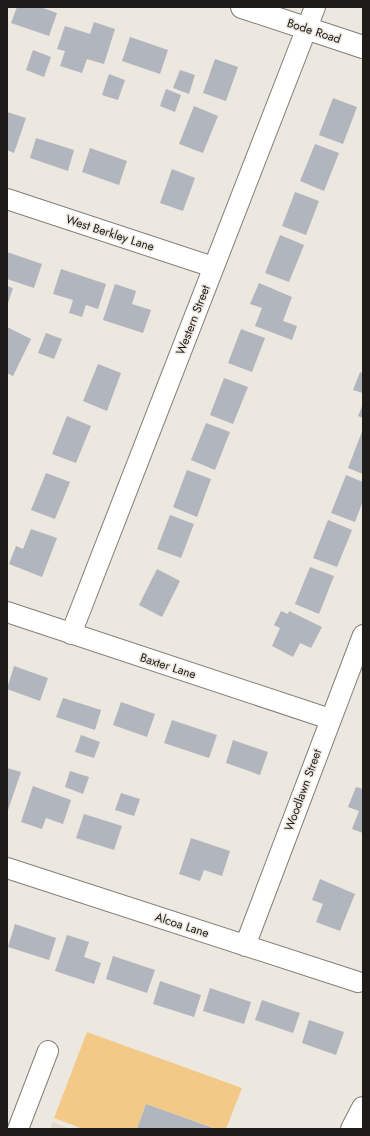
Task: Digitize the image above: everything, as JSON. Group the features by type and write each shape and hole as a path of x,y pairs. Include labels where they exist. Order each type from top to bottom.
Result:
{"street":[{"name":"Bode Road","path":"242,7 363,47"},
{"name":"Western Street","path":"71,634 315,7"},
{"name":"West Berkley Lane","path":"7,199 213,267"},
{"name":"Baxter Lane","path":"7,612 330,719"},
{"name":"Woodlawn Street","path":"245,946 363,635"},
{"name":"Alcoa Lane","path":"7,868 358,982"},
{"path":"18,1129 48,1051"},
{"path":"352,1129 363,1108"}],"shaded area":[{"path":"87,1032 242,1088 226,1129 217,1129 146,1104 137,1129 83,1129 54,1118"},
{"path":"53,1122 70,1129 50,1129"}],"building":[{"path":"17,7 40,7 57,13 49,36 11,23"},
{"path":"94,22 115,29 104,64 87,59 82,73 60,66 65,51 57,49 65,26 90,34"},
{"path":"130,37 168,50 160,74 122,61"},
{"path":"33,50 51,57 44,77 26,70"},
{"path":"215,59 238,67 226,101 203,93"},
{"path":"180,70 195,75 189,94 173,88"},
{"path":"109,74 125,80 118,100 102,95"},
{"path":"166,89 181,95 175,112 160,106"},
{"path":"333,98 357,107 343,144 319,135"},
{"path":"194,106 218,116 203,153 179,144"},
{"path":"7,112 26,118 14,153 7,150"},
{"path":"36,138 74,150 68,171 30,158"},
{"path":"315,144 339,153 324,191 300,181"},
{"path":"90,148 127,161 119,185 82,172"},
{"path":"172,169 195,178 183,211 160,203"},
{"path":"295,192 319,201 306,235 282,226"},
{"path":"280,235 304,245 289,282 265,273"},
{"path":"7,252 42,264 34,288 7,279"},
{"path":"61,269 106,284 98,309 86,305 82,317 69,313 73,300 53,294"},
{"path":"259,283 292,297 283,321 297,326 292,340 255,326 262,308 250,304"},
{"path":"115,284 136,291 132,304 151,310 143,333 103,320"},
{"path":"7,286 13,288 7,306"},
{"path":"7,327 31,339 13,376 7,373"},
{"path":"241,329 265,338 252,372 228,363"},
{"path":"46,333 62,339 54,359 38,353"},
{"path":"98,364 121,373 107,411 83,401"},
{"path":"360,372 363,373 363,393 353,390"},
{"path":"224,378 248,387 233,424 210,415"},
{"path":"363,404 363,418 358,416"},
{"path":"67,416 91,426 76,463 52,454"},
{"path":"206,423 230,432 215,470 191,460"},
{"path":"363,429 363,474 348,468"},
{"path":"187,470 211,479 197,517 173,507"},
{"path":"46,473 70,482 55,519 31,510"},
{"path":"346,475 363,482 363,501 355,522 331,513"},
{"path":"170,515 194,524 181,558 157,549"},
{"path":"328,520 352,530 337,567 313,558"},
{"path":"31,529 57,538 42,577 9,564 16,546 23,549"},
{"path":"310,567 334,576 319,614 295,604"},
{"path":"157,569 180,581 162,617 139,605"},
{"path":"281,611 288,614 289,611 322,627 311,648 300,643 293,657 272,646 280,628 274,625"},
{"path":"14,666 48,678 40,701 7,689"},
{"path":"63,698 101,710 95,730 56,717"},
{"path":"121,702 155,714 147,737 113,725"},
{"path":"172,720 217,735 209,758 164,743"},
{"path":"81,735 100,742 94,758 75,752"},
{"path":"233,740 268,752 260,775 226,763"},
{"path":"7,768 21,772 7,813"},
{"path":"70,771 89,777 83,794 65,787"},
{"path":"33,786 71,800 63,824 46,818 42,829 21,822"},
{"path":"356,787 363,789 363,833 352,829 359,811 348,807"},
{"path":"121,793 140,799 134,816 115,810"},
{"path":"84,814 122,826 114,850 76,838"},
{"path":"191,838 230,851 222,876 204,870 200,881 179,874"},
{"path":"320,879 355,894 340,931 316,922 323,904 312,900"},
{"path":"15,924 56,938 49,960 8,947"},
{"path":"67,935 89,942 84,957 101,963 94,984 55,971"},
{"path":"113,956 155,970 147,993 106,979"},
{"path":"160,981 201,995 194,1017 153,1004"},
{"path":"210,988 251,1002 244,1024 203,1011"},
{"path":"262,1000 300,1013 293,1033 255,1020"},
{"path":"309,1020 344,1032 336,1055 302,1043"},
{"path":"146,1104 216,1129 137,1129"}]}
